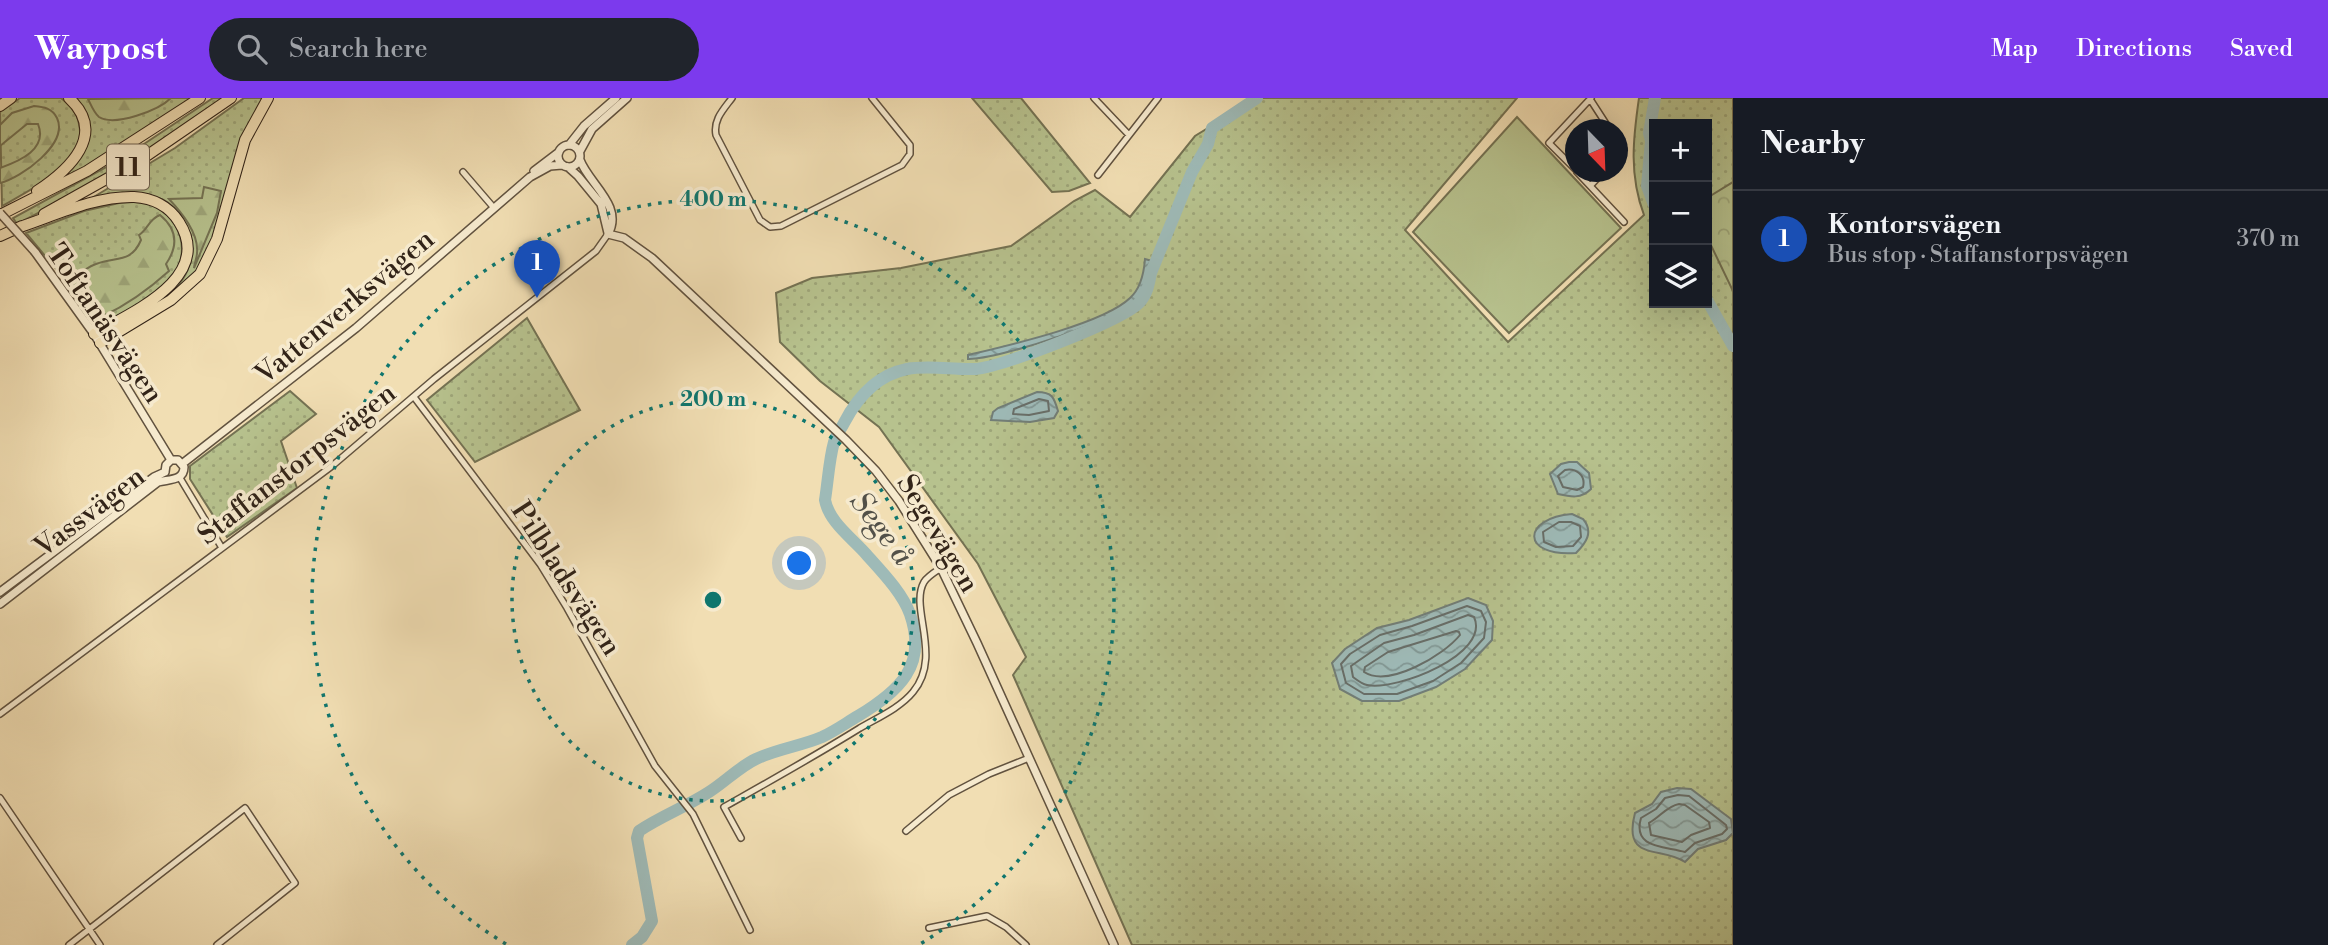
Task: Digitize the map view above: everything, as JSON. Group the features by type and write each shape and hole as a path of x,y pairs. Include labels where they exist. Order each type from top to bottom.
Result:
{"highway":[{"path":"0,106 11,98"},
{"path":"0,213 51,181 79,154 85,124 78,108 69,98"},
{"name":"11","path":"0,213 87,170 200,98"},
{"name":"11","path":"0,236 94,188 142,159 231,98"},
{"path":"97,338 171,300 200,274 218,239 242,148 268,98"},
{"path":"20,227 92,203 124,197 159,203 178,221 185,235 186,253 181,272 161,294 97,338"}],"street":[{"path":"608,234 600,204 578,176 559,161 559,152 616,98"},
{"path":"565,166 576,165 592,129 627,98"},
{"path":"732,98 717,119 714,126 716,135 760,220 770,227 781,226 902,165 910,154 910,145 872,98"},
{"path":"1094,98 1129,135"},
{"path":"1098,175 1158,98"},
{"path":"1571,119 1590,99 1604,119"},
{"path":"1565,126 1549,143 1565,160"},
{"path":"569,145 574,146 584,171 605,198 612,213 612,226 608,234"},
{"name":"Vattenverksvägen","path":"530,177 536,169 559,152"},
{"name":"Vattenverksvägen","path":"182,464 356,328 530,177 550,166 565,166"},
{"path":"463,172 494,208"},
{"path":"1588,182 1624,222"},
{"path":"1591,185 1594,182"},
{"name":"Toftanäsvägen","path":"0,213 35,252 97,338 171,460"},
{"name":"Staffanstorpsvägen","path":"0,714 332,466 596,251 608,234"},
{"name":"Segevägen","path":"608,234 624,238 652,258 846,440 876,471 899,501 940,568 977,643 1114,945"},
{"name":"Pilbladsvägen","path":"414,397 540,564 655,766 693,814 750,930"},
{"path":"175,478 184,471 178,460 171,460 166,465 165,472 175,478 222,548"},
{"name":"Vassvägen","path":"0,592 78,531 165,472"},
{"name":"Vassvägen","path":"0,604 158,482 175,478"},
{"path":"741,838 724,807 894,708 913,692 921,678 925,660 926,639 921,591 926,580 940,568"},
{"path":"906,831 949,795 1029,758"},
{"path":"0,798 100,945"},
{"path":"69,945 245,808 295,883 217,945"},
{"path":"929,928 987,916 1006,927 1026,945"}],"green space":[{"path":"20,98 61,98 77,116 80,138 75,151 54,174 2,206 0,112"},
{"path":"75,98 194,98 85,168 53,184 71,169 85,148"},
{"path":"171,98 147,112 115,120 99,117 88,99"},
{"path":"213,98 225,98 149,149 71,195 17,224 13,218 123,158"},
{"path":"244,98 264,98 245,133 215,236 199,269 166,300 126,319 167,295 183,278 190,257 183,225 172,206 158,198 87,201 175,148"},
{"path":"972,98 1021,98 1090,183 1069,191 1052,192"},
{"path":"1257,98 1517,98 1405,230 1508,342 1644,215 1634,171 1639,98 1733,98 1733,945 1132,945 1013,675 1026,657 978,564 879,427 820,381 780,342 776,293 812,278 901,268 1011,246 1074,201 1095,190 1130,217 1195,136"},
{"path":"34,106 53,112 59,128 56,138 50,149 30,167 0,183 0,168 30,153 36,147 40,133 38,124 27,124 0,146 0,125 12,113"},
{"path":"1517,117 1565,168 1565,182 1578,182 1621,228 1509,333 1413,232"},
{"path":"1733,182 1733,291 1712,247 1712,195"},
{"path":"204,187 221,191 217,213 194,268 197,253 195,238 184,217 169,199 202,198"},
{"path":"119,203 144,203 162,210 176,227 180,237 181,258 171,278 149,297 107,321 97,320 86,310 26,233 84,211"},
{"path":"160,215 170,226 174,238 173,250 166,264 169,271 129,302 103,316 99,314 83,289 80,273 94,265 132,253 141,240 139,235"},
{"path":"527,318 580,410 475,462 427,400"},
{"path":"290,391 316,414 281,441 297,488 227,537 190,479 190,466"}],"water":[{"path":"1145,259 1152,261 1144,289 1140,297 1129,306 1086,327 1031,346 968,359 968,355 1053,333 1117,308 1136,290"},
{"path":"1037,392 1049,394 1054,399 1058,411 1054,418 1030,422 991,420 993,412 998,408"},
{"path":"1577,462 1589,473 1591,489 1580,496 1558,494 1550,474 1561,464"},
{"path":"1572,514 1583,519 1588,528 1586,541 1576,553 1558,553 1537,543 1534,536 1544,522"},
{"path":"1468,598 1486,605 1493,621 1492,640 1465,669 1436,687 1399,701 1362,701 1340,689 1332,663 1345,649 1377,628 1409,620"},
{"path":"1677,788 1691,789 1731,819 1733,833 1726,840 1698,849 1685,862 1639,846 1632,829 1635,813 1652,804 1661,792"}],"waterway":[{"name":"Sege å","path":"632,945 642,937 652,921 637,838 639,831 715,788 756,759 827,735 873,707 897,686 912,663 915,632 906,606 897,590 836,523 825,500 834,442 855,405 877,382 896,372 915,368 976,369 990,366 1034,352 1110,321 1139,303 1146,293 1151,273 1192,172 1208,144 1212,128 1257,98"},
{"name":"Sege å","path":"1649,191 1649,133 1655,98"},
{"name":"Sege å","path":"1712,308 1733,346"}],"place":[{"name":"Kontorsvägen","path":"537,298"}]}
